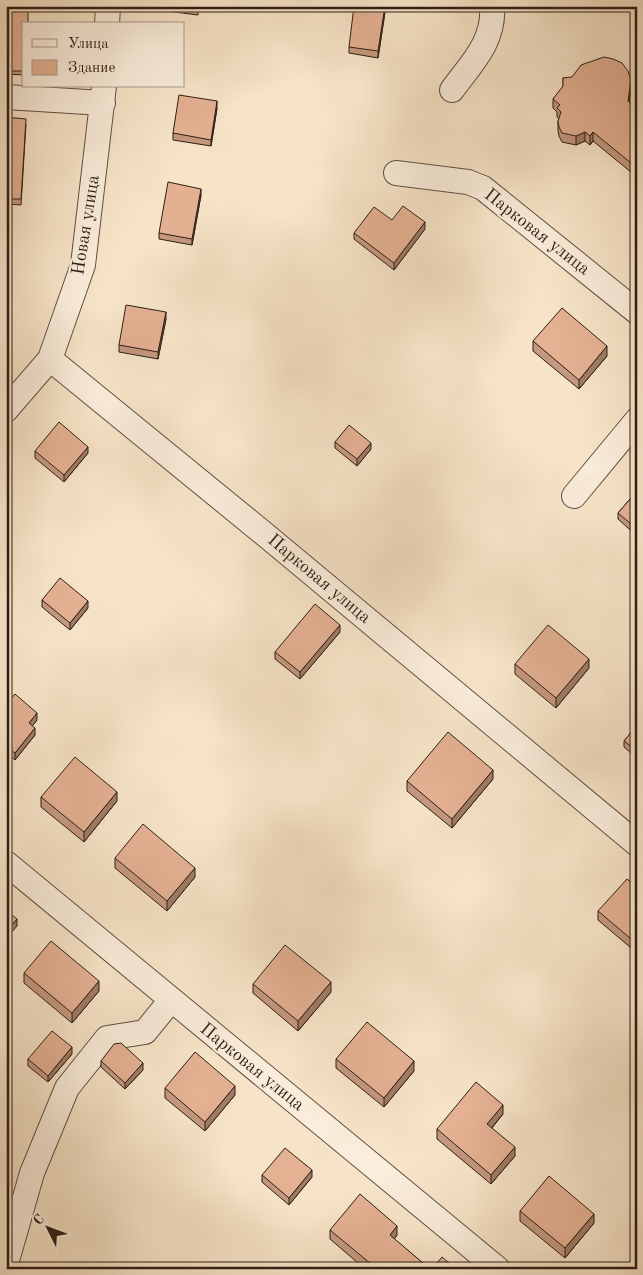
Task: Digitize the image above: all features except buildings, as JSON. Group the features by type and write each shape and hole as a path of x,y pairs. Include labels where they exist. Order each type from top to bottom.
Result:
{"street":[{"path":"107,22 108,6"},
{"path":"452,90 483,48 492,24 492,6"},
{"path":"6,97 104,95"},
{"name":"Новая улица","path":"50,359 83,265 104,95"},
{"name":"Парковая улица","path":"396,173 468,182 483,188 637,312"},
{"path":"6,410 50,359"},
{"name":"Парковая улица","path":"50,359 268,537 637,844"},
{"path":"574,496 637,420"},
{"name":"Парковая улица","path":"6,863 498,1269"},
{"path":"6,1264 32,1173 67,1088 107,1038 145,1032 171,1000"}]}
